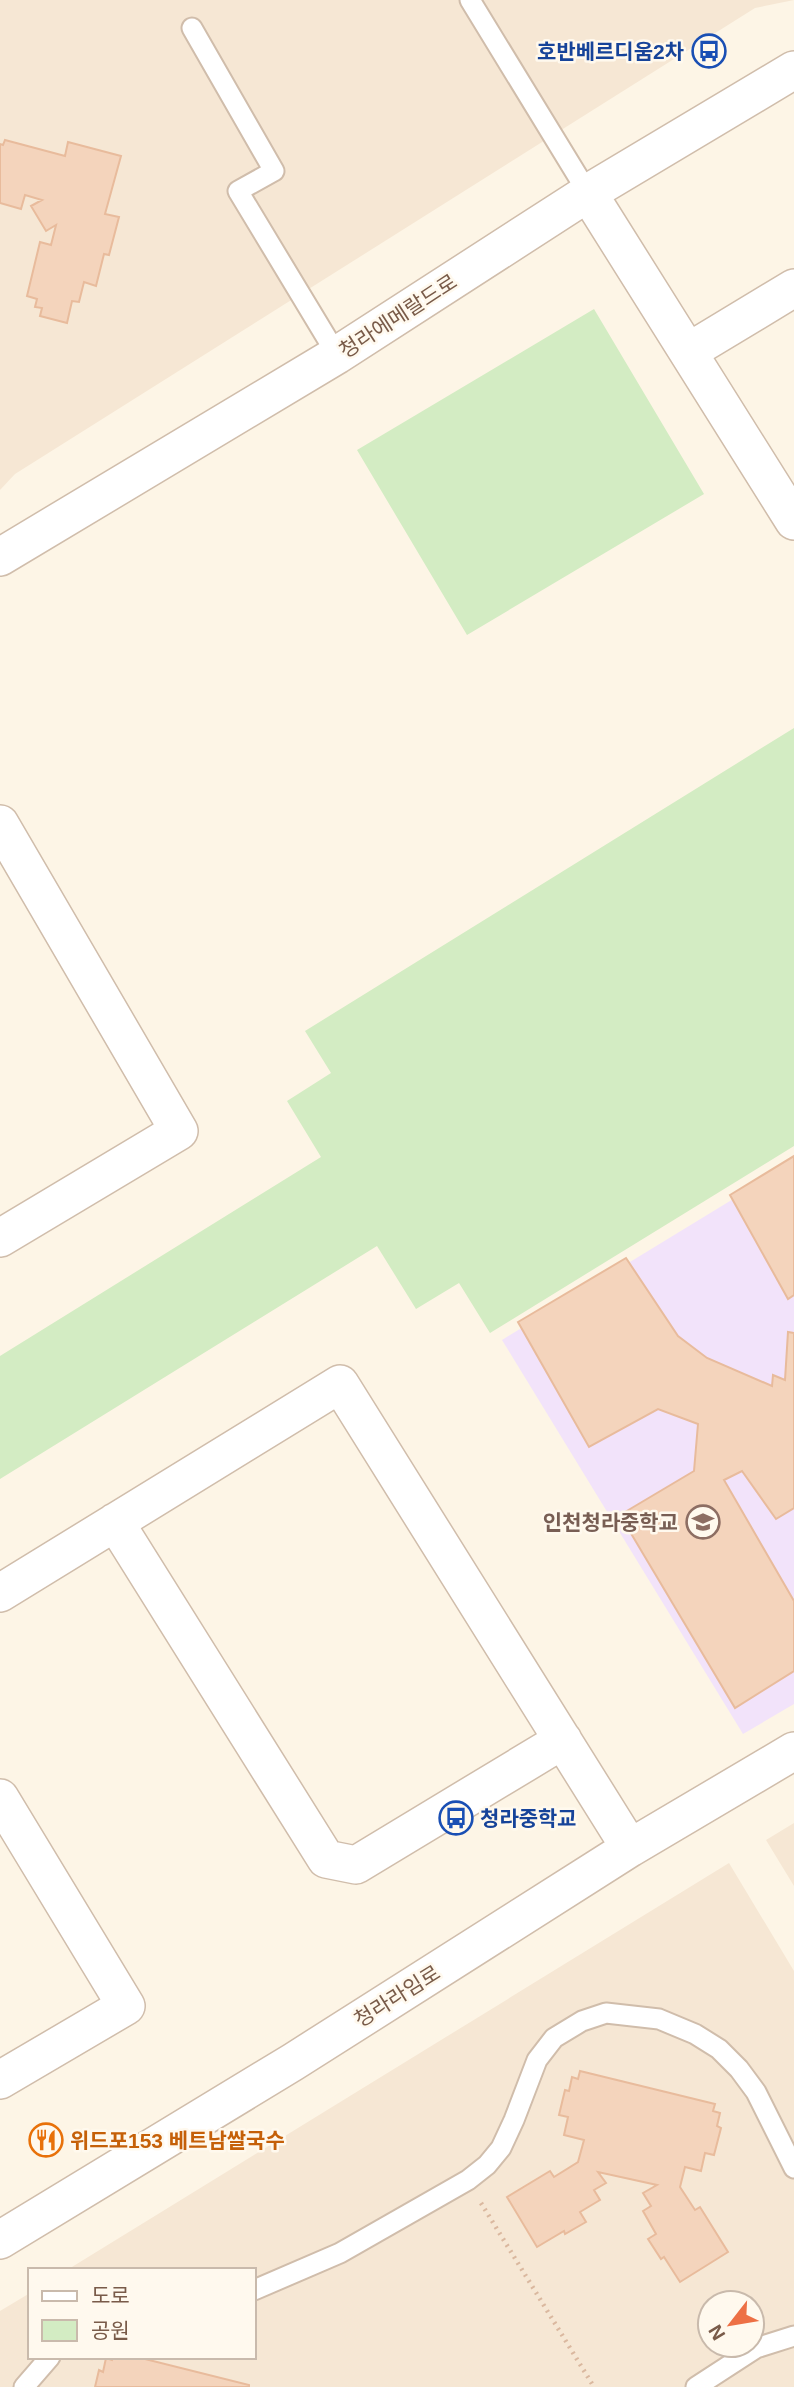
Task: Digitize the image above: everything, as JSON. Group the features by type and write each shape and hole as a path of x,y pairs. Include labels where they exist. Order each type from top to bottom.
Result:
{"street":[{"name":"청라에메랄드로","path":"0,557 337,355 588,193 794,70"},
{"path":"588,193 794,520"},
{"path":"688,352 794,288"},
{"path":"0,824 179,1131 0,1238"},
{"path":"0,1593 340,1384 631,1849"},
{"path":"115,1522 326,1859 356,1866 563,1740"},
{"name":"청라라임로","path":"0,2240 794,1751"},
{"path":"0,1798 126,2006 0,2080"}],"lane":[{"path":"470,0 588,193"},
{"path":"192,28 274,171 238,191 337,355"},
{"path":"256,2289 340,2253 468,2180 487,2165 500,2148 537,2060 554,2038 582,2021 606,2013 659,2020 695,2034 719,2049 739,2069 756,2092 794,2168"},
{"path":"696,2387 756,2348 794,2336"},
{"path":"24,2387 48,2359"}],"path":[{"path":"468,2180 594,2387"}],"shaded area":[{"name":"호반베르디움2차","path":"0,0 794,0 755,8 15,474 0,490"},
{"name":"인천청라중학교","path":"794,1162 794,1704 743,1734 502,1340"},
{"path":"794,1823 794,1886 766,1840"},
{"path":"729,1863 794,1971 794,2387 0,2387 0,2311 28,2294 28,2359 256,2359 256,2268 70,2268"}],"green space":[{"path":"594,309 704,494 467,635 357,450"},
{"path":"794,728 794,1146 490,1333 459,1283 416,1309 377,1246 0,1479 0,1356 321,1157 287,1101 331,1073 305,1031"}],"building":[{"path":"5,140 65,156 68,142 121,156 105,214 119,217 109,255 104,254 96,286 84,282 79,302 72,301 67,323 40,316 42,308 35,307 37,299 27,296 40,242 51,245 56,225 46,231 31,206 42,200 25,195 21,209 0,203 0,144 3,145"},
{"path":"794,1156 794,1295 788,1299 730,1195"},
{"name":"인천청라중학교","path":"626,1258 678,1336 707,1358 772,1386 773,1375 785,1380 788,1332 794,1333 794,1508 776,1519 742,1471 724,1480 794,1601 794,1671 735,1708 620,1515 694,1471 698,1424 658,1409 589,1447 518,1322"},
{"path":"580,2071 715,2104 713,2111 720,2113 717,2126 721,2128 714,2155 705,2153 701,2171 685,2167 680,2187 695,2210 700,2207 728,2252 680,2282 648,2239 656,2234 643,2211 651,2206 643,2193 657,2185 598,2172 606,2183 594,2190 600,2200 580,2212 586,2222 537,2247 507,2197 550,2171 554,2177 578,2162 584,2140 564,2135 568,2117 559,2115 565,2090 569,2091 572,2077 578,2079"},
{"path":"106,2359 145,2359 249,2387 95,2387 99,2370 103,2372"}],"place":[{"name":"호반베르디움2차","path":"709,51"},
{"name":"인천청라중학교","path":"703,1522"},
{"name":"청라중학교","path":"456,1818"},
{"name":"위드포153 베트남쌀국수","path":"46,2140"}]}
